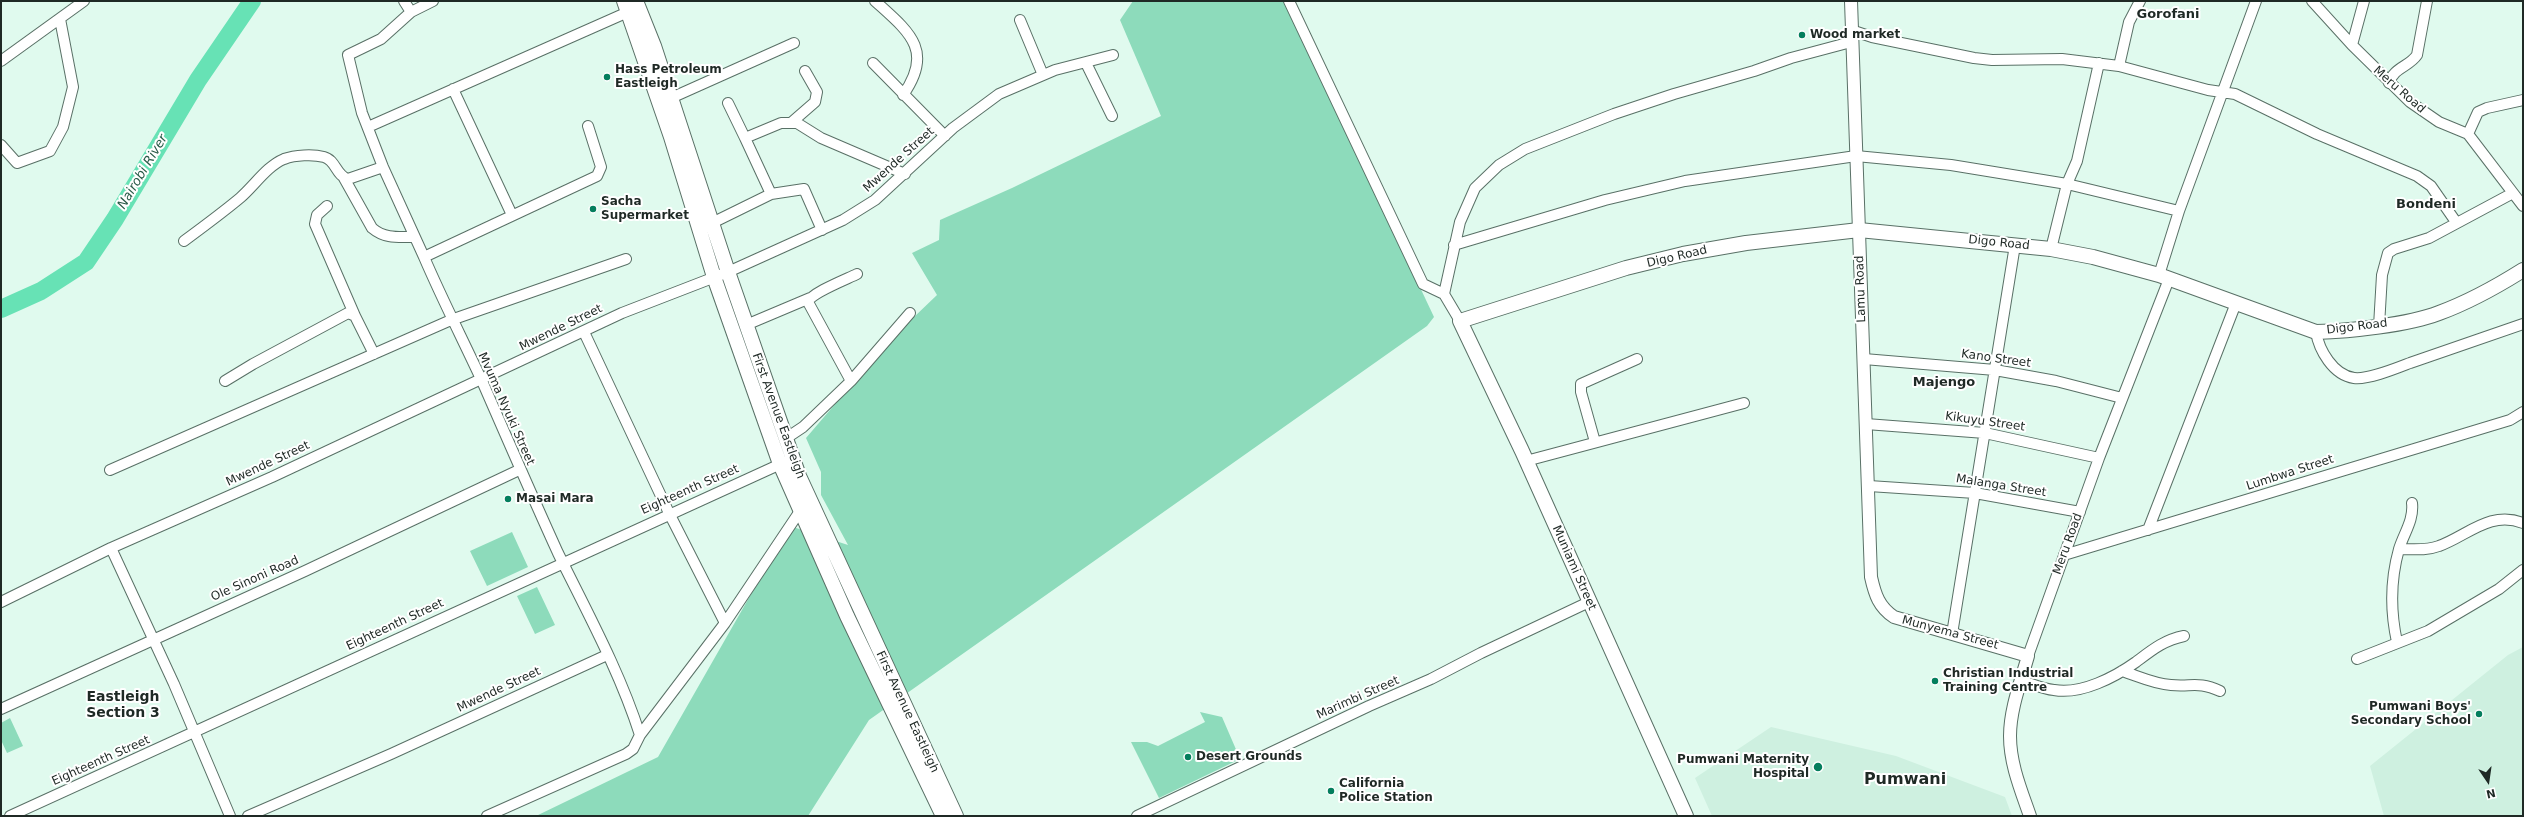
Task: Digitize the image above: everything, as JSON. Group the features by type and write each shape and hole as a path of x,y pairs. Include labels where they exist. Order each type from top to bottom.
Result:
{"main road":[{"name":"First Avenue Eastleigh","path":"629,5 671,98 785,439 786,461 811,506 956,816"},
{"name":"First Avenue Eastleigh","path":"629,5 714,277 786,461 800,511 847,616 943,816"},
{"name":"Digo Road","path":"1460,321 1626,268 1683,254 1746,243 1859,230 2051,248 2093,257 2164,277 2316,332 2340,332 2438,314 2468,302 2523,270"},
{"name":"Muniami Street","path":"1460,321 1526,461 1686,816"}],"street":[{"path":"1,61 84,1"},
{"path":"404,1 411,12 433,1"},
{"path":"875,1 904,27 915,43 918,53 915,74 903,95"},
{"path":"1289,1 1423,284 1444,294 1460,321"},
{"name":"Lamu Road","path":"1851,1 1851,36 1869,486 1871,578"},
{"path":"2119,66 2129,22 2140,1"},
{"name":"Meru Road","path":"2030,816 2013,765 2010,736 2011,720 2028,656 2122,398 2164,277 2179,211 2256,1"},
{"name":"Meru Road","path":"2312,1 2352,45 2410,102 2439,122 2468,134"},
{"path":"2352,45 2364,1"},
{"path":"2389,83 2396,70 2413,60 2416,55 2427,1"},
{"path":"368,128 629,5"},
{"name":"Mvuma Nyuki Street","path":"411,12 381,39 348,55 368,128 382,167 424,257 451,320 481,380 519,470 607,655 634,715 640,735"},
{"path":"1,145 17,163 50,151 63,127 73,87 60,19"},
{"path":"1020,20 1043,75"},
{"path":"1444,294 1460,222 1475,188 1499,165 1525,149 1614,114 1754,71 1851,36 1872,37 1974,58 1992,60 2062,59 2119,66 2235,94 2317,134 2417,176 2431,186 2456,222"},
{"path":"671,98 794,43"},
{"name":"Mwende Street","path":"1,602 111,548 481,380 622,313 728,272 822,230 875,200 945,136 999,94 1043,75 1114,55"},
{"path":"873,62 903,95 945,136"},
{"path":"1086,63 1112,116"},
{"path":"2051,248 2068,184 2077,161 2099,63"},
{"path":"792,122 815,102 818,92 805,71"},
{"path":"453,88 512,215"},
{"path":"2523,100 2487,108 2478,112 2468,134 2523,206"},
{"path":"728,103 771,194"},
{"path":"745,138 781,123 792,122 821,138 905,174"},
{"path":"424,257 597,176 600,172 599,160 588,126"},
{"path":"184,241 241,197 274,165 284,159 306,156 324,157 330,160 344,178 372,228 384,236 414,237"},
{"path":"1454,246 1605,200 1685,181 1856,156 1951,165 2068,184 2179,211"},
{"path":"344,178 352,179 382,167"},
{"path":"712,223 771,194 804,189 822,230"},
{"path":"2379,326 2382,275 2388,253 2398,247 2429,238 2456,222 2513,193"},
{"path":"327,206 317,215 315,224 355,316 374,354"},
{"path":"1952,634 2015,245"},
{"path":"110,470 451,320 626,259"},
{"path":"746,325 810,298 857,274"},
{"path":"810,298 809,304 851,381"},
{"path":"2148,530 2236,303"},
{"path":"225,381 253,364 348,313 355,316"},
{"path":"785,439 803,428 851,381 910,313"},
{"path":"2316,332 2318,346 2324,355 2340,371 2356,379 2389,370 2523,324"},
{"path":"584,332 669,513 725,623"},
{"path":"1595,442 1581,392 1581,384 1637,359"},
{"name":"Kano Street","path":"1864,359 1995,370 2056,381 2122,398"},
{"path":"1526,461 1744,403"},
{"name":"Lumbwa Street","path":"2064,556 2510,420 2523,412"},
{"name":"Kikuyu Street","path":"1866,424 1985,433 2099,458"},
{"name":"Eighteenth Street","path":"10,816 193,734 669,513 786,461"},
{"name":"Ole Sinoni Road","path":"1,709 152,639 305,571 519,470"},
{"name":"Malanga Street","path":"1869,486 1975,493 2080,512"},
{"path":"2398,642 2390,603 2391,583 2399,549 2412,518 2412,503"},
{"path":"487,816 633,749 640,735 725,623 800,511"},
{"path":"2399,549 2432,548 2486,522 2509,520 2523,523"},
{"path":"111,548 230,816"},
{"path":"2357,659 2434,627 2499,589 2523,570"},
{"name":"Munyema Street","path":"1871,578 1875,597 1883,610 1894,618 2028,656"},
{"name":"Marimbi Street","path":"1137,816 1369,706 1431,679 1481,653 1589,602"},
{"path":"2022,681 2054,691 2069,690 2090,685 2122,671 2158,644 2184,636"},
{"name":"Mwende Street","path":"248,816 391,754 607,655"},
{"path":"2122,671 2171,685 2206,685 2220,690"}],"shaded area":[{"name":"Pumwani Boys' Secondary School","path":"2523,647 2523,816 2384,816 2370,766 2508,655"},
{"name":"Pumwani Maternity Hospital","path":"1771,727 1896,756 2005,797 2012,816 1712,816 1695,778"}],"green space":[{"path":"1133,1 1285,1 1434,317 1427,326 869,720 808,816 536,816 658,757 790,526 848,545 821,495 821,472 806,438 890,340 937,295 912,253 939,240 940,220 1012,188 1161,116 1120,20"},
{"path":"512,532 528,567 487,586 470,551"},
{"path":"537,587 555,625 535,634 517,596"},
{"name":"Desert Grounds","path":"1200,712 1222,717 1238,754 1238,760 1159,798 1131,742 1147,742 1158,746 1205,722"},
{"path":"10,718 23,746 7,753 1,740 1,723"}],"waterway":[{"name":"Nairobi River","path":"1,309 41,291 86,262 115,219 198,80 252,1"}],"place":[{"name":"Wood market","path":"1802,35"},
{"name":"Hass Petroleum Eastleigh","path":"607,77"},
{"name":"Sacha Supermarket","path":"593,209"},
{"name":"Masai Mara","path":"508,499"},
{"name":"Christian Industrial Training Centre","path":"1935,681"},
{"name":"Pumwani Boys' Secondary School","path":"2479,714"},
{"name":"Desert Grounds","path":"1188,757"},
{"name":"Pumwani Maternity Hospital","path":"1818,767"},
{"name":"California Police Station","path":"1331,791"}],"district":[{"name":"Gorofani","path":"2168,15"},
{"name":"Bondeni","path":"2426,205"},
{"name":"Majengo","path":"1944,383"},
{"name":"Eastleigh Section 3","path":"123,706"},
{"name":"Pumwani","path":"1905,780"}]}
